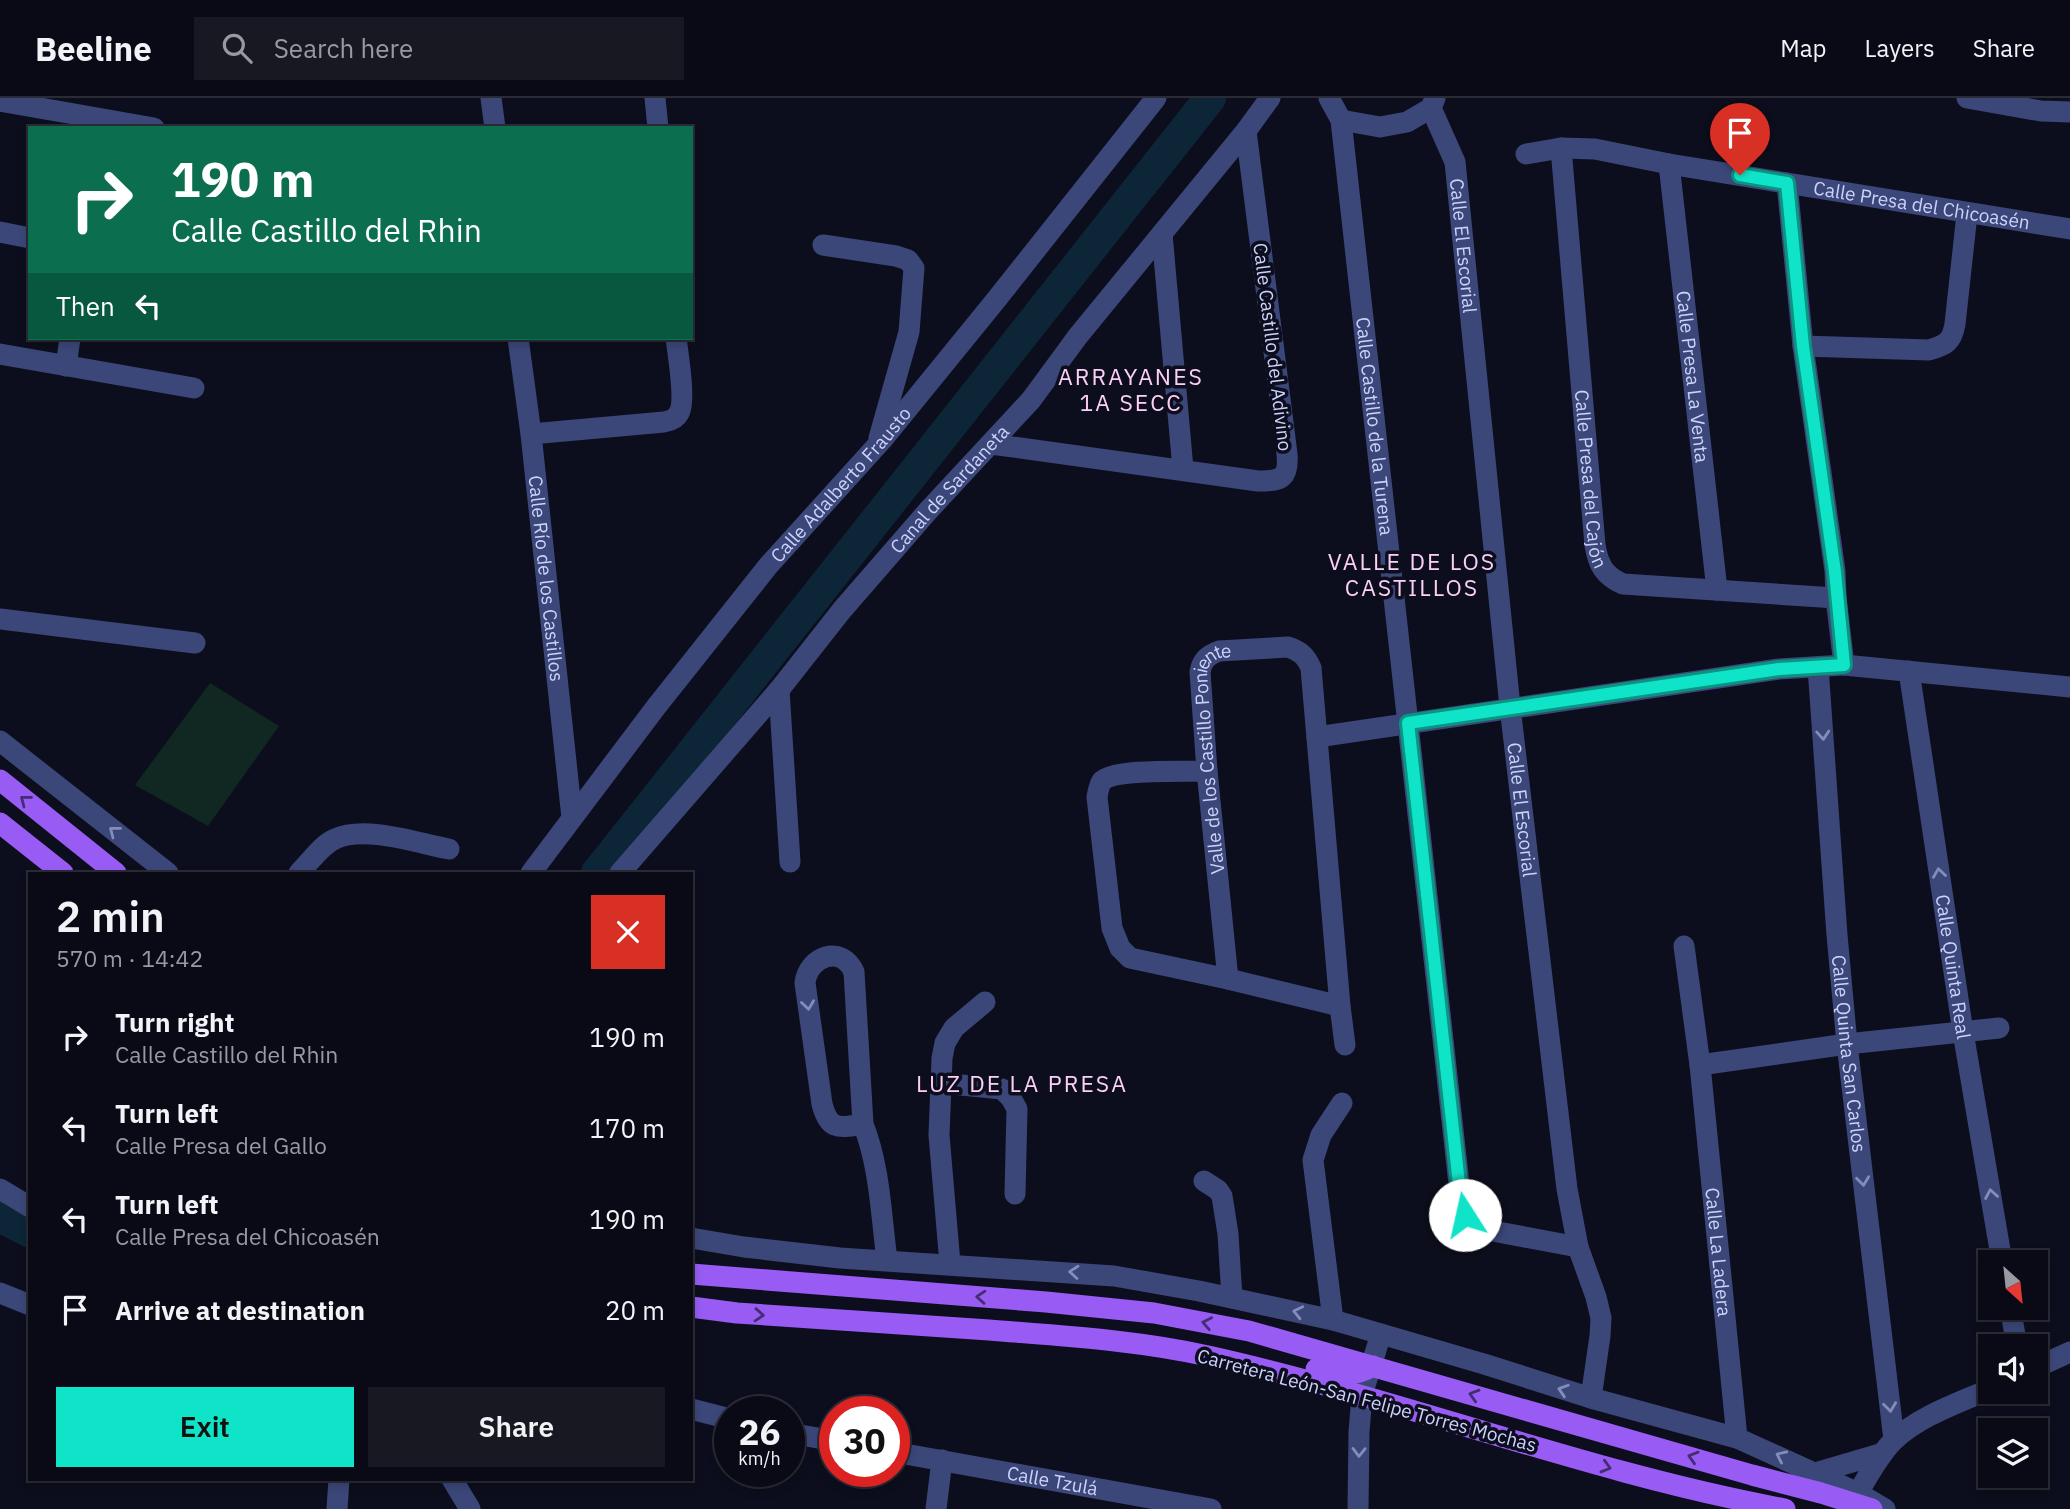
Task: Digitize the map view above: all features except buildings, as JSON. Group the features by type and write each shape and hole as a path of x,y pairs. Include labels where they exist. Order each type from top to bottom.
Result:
{"main road":[{"path":"0,780 115,872"},
{"path":"0,823 62,872"},
{"path":"693,1275 1046,1302 1154,1313 1249,1331 1858,1503"},
{"name":"Carretera León-San Felipe Torres Mochas","path":"693,1307 737,1313 1060,1336 1163,1347 1265,1369 1362,1395 1640,1477 1785,1509"},
{"path":"1163,1347 1182,1344 1212,1345 1344,1375 1354,1375 1373,1366"}],"street":[{"path":"491,98 495,126"},
{"path":"655,98 658,126"},
{"name":"Calle Adalberto Frausto","path":"532,872 768,566 876,446 1156,98"},
{"name":"Canal de Sardaneta","path":"621,872 779,690 842,610 927,512 1031,400 1270,98"},
{"path":"1329,98 1341,120 1380,127 1407,122 1433,103"},
{"path":"1967,98 2041,111 2070,112"},
{"path":"0,101 102,114 147,126"},
{"name":"Calle El Escorial","path":"1433,103 1455,162 1510,707 1567,1189 1578,1247 1601,1318 1591,1398"},
{"name":"Calle Castillo de la Turena","path":"1341,120 1461,1202 1465,1215 1477,1228 1578,1247"},
{"name":"Calle Castillo del Adivino","path":"991,444 1258,481 1277,481 1285,475 1288,467 1246,131"},
{"name":"Calle Presa del Chicoasén","path":"1526,154 1561,148 1595,149 1669,164 2070,229"},
{"name":"Calle Presa del Cajón","path":"1561,148 1597,559 1603,571 1623,584 1836,598"},
{"name":"Calle Presa La Venta","path":"1669,164 1717,590"},
{"path":"1787,183 1803,346 1835,572 1844,665"},
{"path":"1803,346 1929,350 1947,343 1953,335 1955,324 1967,214"},
{"path":"0,232 28,238"},
{"path":"1162,234 1182,469"},
{"path":"823,245 896,256 908,260 914,268 909,332 876,446"},
{"path":"66,366 70,340"},
{"name":"Calle Río de los Castillos","path":"518,340 531,434 572,818"},
{"path":"531,434 673,420 679,414 682,402 676,340"},
{"path":"0,354 194,388"},
{"path":"0,620 195,643"},
{"name":"Valle de los Castillo Poniente","path":"1228,979 1200,671 1205,659 1219,651 1279,646 1304,655 1311,668 1345,1045"},
{"path":"1317,737 1779,669 1844,665 2070,687"},
{"name":"Calle Quinta San Carlos","path":"1818,667 1837,935 1888,1447"},
{"name":"Calle Quinta Real","path":"1909,671 1963,1032 2000,1250"},
{"path":"779,690 790,862"},
{"path":"0,741 167,872"},
{"path":"1207,771 1120,773 1102,781 1097,797 1115,939 1130,958 1340,1006"},
{"path":"300,872 333,839 357,833 449,849"},
{"name":"Calle La Ladera","path":"1684,946 1700,1065 1737,1438"},
{"path":"863,1124 834,1127 828,1121 822,1104 805,983 809,968 816,961 836,956 845,958 854,972 863,1124 876,1168 887,1260"},
{"path":"950,1264 939,1135 942,1058 945,1042 954,1028 985,1002"},
{"path":"1700,1065 1847,1044 1999,1028"},
{"path":"941,1083 1002,1089 1011,1098 1017,1109 1016,1194"},
{"path":"1333,1320 1313,1160 1321,1135 1342,1103"},
{"path":"1203,1181 1218,1190 1222,1196 1232,1298"},
{"path":"0,1189 28,1205"},
{"path":"693,1238 840,1258 1114,1276 1333,1320 1591,1398 1737,1438 1815,1472 1858,1503 1885,1509"},
{"path":"0,1293 28,1304"},
{"path":"1358,1509 1362,1395 1381,1334"},
{"path":"2048,1362 2070,1352"},
{"path":"1815,1472 1888,1447 1933,1414 1978,1393"},
{"path":"693,1410 714,1415"},
{"path":"1858,1503 1888,1447"},
{"name":"Calle Tzulá","path":"910,1455 1211,1509"},
{"path":"936,1509 942,1460"},
{"path":"337,1509 339,1481"},
{"path":"453,1481 470,1509"}],"green space":[{"path":"210,683 279,726 208,826 135,785"}],"waterway":[{"path":"598,872 1210,98"},
{"path":"0,1216 28,1231"}],"district":[{"name":"ARRAYANES 1A SECC","path":"1131,390"},
{"name":"VALLE DE LOS CASTILLOS","path":"1412,575"},
{"name":"LUZ DE LA PRESA","path":"1022,1084"}],"route":[{"path":"1465,1215 1461,1202 1408,723 1779,669 1844,665 1835,572 1803,346 1787,183 1740,175"}]}
